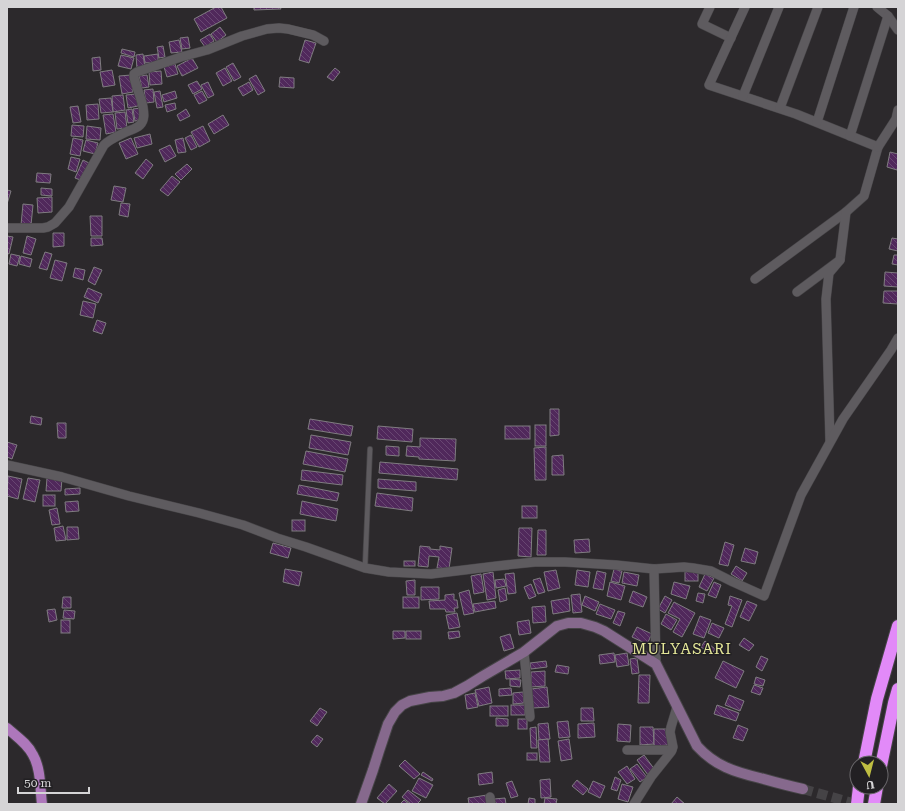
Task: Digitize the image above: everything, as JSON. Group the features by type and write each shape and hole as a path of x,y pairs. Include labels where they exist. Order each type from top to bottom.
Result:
{"highway":[{"path":"866,755 877,699 898,626"},
{"path":"883,755 898,689"}],"main road":[{"path":"360,804 388,724 395,712 402,706 410,701 454,693 524,652 557,626 581,623 595,626 656,664 697,746 710,759 725,768 740,773 803,789"},
{"path":"7,728 26,745 33,754 40,776 42,804"}],"street":[{"path":"710,7 702,24 731,38"},
{"path":"745,7 709,84 780,108 878,147"},
{"path":"743,96 779,7"},
{"path":"780,108 818,7"},
{"path":"817,122 854,7"},
{"path":"877,7 888,16 898,30"},
{"path":"850,136 888,16"},
{"path":"7,228 43,228 55,223 69,207 104,145 108,141 140,125 143,120 144,113 142,99 134,80 134,74 137,72 207,50 242,36 267,29 288,29 313,35 324,41"},
{"path":"755,279 846,212 864,196 878,147 896,119 898,110"},
{"path":"830,442 826,299 829,273 840,260 846,212"},
{"path":"797,292 840,260"},
{"path":"7,465 62,477 243,525 365,568 425,575 542,562 616,565 654,569 684,567 711,571 764,596 801,495 843,419 898,338"},
{"path":"654,569 656,664"},
{"path":"524,652 530,717"},
{"path":"634,804 651,777 672,750 673,744 670,732 677,707"},
{"path":"627,750 672,750"}],"lane":[{"path":"365,568 370,449"}],"building":[{"path":"216,7 221,7 227,18 201,32 194,19"},
{"path":"254,7 280,7 281,9 254,10"},
{"path":"220,27 226,35 217,42 211,34"},
{"path":"210,34 214,41 205,47 200,40"},
{"path":"188,37 190,48 182,49 180,38"},
{"path":"179,40 182,52 171,53 169,42"},
{"path":"305,40 316,43 309,63 299,60"},
{"path":"163,46 165,57 159,58 157,47"},
{"path":"122,49 135,52 134,57 121,53"},
{"path":"143,54 145,68 137,69 136,55"},
{"path":"158,54 158,62 145,63 144,56"},
{"path":"121,55 134,58 131,69 118,66"},
{"path":"100,57 101,70 93,71 92,58"},
{"path":"192,58 198,68 182,76 177,66"},
{"path":"233,63 241,77 234,81 226,67"},
{"path":"175,64 178,74 167,77 164,67"},
{"path":"225,68 232,81 223,86 216,73"},
{"path":"335,68 340,72 333,81 327,77"},
{"path":"112,70 115,85 103,87 100,72"},
{"path":"161,71 162,84 150,85 149,72"},
{"path":"131,75 133,92 122,94 119,76"},
{"path":"147,75 149,87 142,88 139,76"},
{"path":"256,75 265,91 258,95 249,79"},
{"path":"280,77 294,78 294,88 279,87"},
{"path":"197,81 202,89 193,94 188,85"},
{"path":"208,82 214,95 208,98 201,85"},
{"path":"249,82 253,90 243,96 238,88"},
{"path":"153,89 154,102 146,103 144,90"},
{"path":"160,91 163,107 157,108 154,92"},
{"path":"175,91 177,98 164,102 162,95"},
{"path":"202,91 207,100 199,104 194,95"},
{"path":"136,94 138,106 128,108 126,95"},
{"path":"123,95 125,110 113,112 112,96"},
{"path":"111,98 113,112 101,113 99,99"},
{"path":"175,103 176,109 167,112 165,105"},
{"path":"98,104 99,119 87,120 86,105"},
{"path":"78,106 81,122 73,123 70,107"},
{"path":"141,108 142,120 135,121 133,109"},
{"path":"132,109 134,122 128,123 126,110"},
{"path":"186,109 190,116 180,121 177,115"},
{"path":"125,112 127,128 117,129 115,113"},
{"path":"113,114 116,132 106,134 103,115"},
{"path":"223,115 229,125 214,134 208,124"},
{"path":"72,125 84,126 83,137 71,136"},
{"path":"87,126 101,128 100,140 86,139"},
{"path":"203,126 210,141 199,147 191,132"},
{"path":"150,134 152,144 137,148 134,138"},
{"path":"191,135 197,147 191,150 185,138"},
{"path":"73,138 83,140 80,156 70,154"},
{"path":"131,138 138,154 126,159 119,143"},
{"path":"183,138 186,152 178,153 175,140"},
{"path":"86,140 98,143 95,154 83,151"},
{"path":"170,145 176,156 165,162 159,150"},
{"path":"890,152 898,154 897,170 887,167"},
{"path":"71,157 80,159 76,172 68,169"},
{"path":"146,159 153,165 143,179 135,173"},
{"path":"83,160 91,164 83,181 75,178"},
{"path":"187,164 192,169 181,180 175,174"},
{"path":"37,173 51,174 50,183 36,182"},
{"path":"172,176 180,182 168,196 160,190"},
{"path":"114,186 126,188 123,202 111,200"},
{"path":"41,188 52,189 52,196 41,195"},
{"path":"7,190 11,191 7,204"},
{"path":"52,197 52,212 38,213 37,198"},
{"path":"121,203 130,204 128,217 119,215"},
{"path":"23,204 33,205 31,225 21,225"},
{"path":"90,216 102,216 102,236 91,236"},
{"path":"53,233 64,233 64,246 53,247"},
{"path":"7,236 13,237 9,254 7,253"},
{"path":"27,236 36,239 31,255 23,253"},
{"path":"91,238 102,238 103,245 91,246"},
{"path":"892,238 898,239 898,251 889,249"},
{"path":"45,252 52,254 47,270 39,268"},
{"path":"11,254 20,256 17,266 9,264"},
{"path":"894,255 898,255 898,265 892,264"},
{"path":"21,256 32,259 30,267 19,264"},
{"path":"55,260 67,263 62,281 50,278"},
{"path":"94,267 102,270 95,285 88,281"},
{"path":"75,268 85,270 83,280 73,277"},
{"path":"885,272 898,273 898,287 884,286"},
{"path":"88,288 102,294 98,303 84,297"},
{"path":"884,291 898,291 898,304 883,303"},
{"path":"83,301 96,304 93,318 80,315"},
{"path":"97,320 106,323 102,334 93,331"},
{"path":"550,409 559,409 559,435 550,436"},
{"path":"31,416 42,418 41,425 30,423"},
{"path":"310,419 353,426 351,436 308,429"},
{"path":"57,423 66,423 66,438 58,438"},
{"path":"535,425 546,425 546,446 535,446"},
{"path":"378,426 413,429 412,442 377,439"},
{"path":"505,426 530,426 530,439 505,439"},
{"path":"311,435 351,442 348,455 309,448"},
{"path":"420,438 456,439 455,461 419,459 419,457 406,456 407,446 420,447"},
{"path":"7,442 17,445 12,459 7,457"},
{"path":"386,446 399,447 399,456 386,455"},
{"path":"546,447 546,480 535,480 534,448"},
{"path":"306,451 348,459 345,472 303,464"},
{"path":"563,455 564,475 552,475 552,456"},
{"path":"380,462 458,469 457,480 379,473"},
{"path":"302,470 343,475 342,485 301,480"},
{"path":"8,476 22,479 18,499 7,496"},
{"path":"28,478 40,480 35,502 23,499"},
{"path":"47,478 62,478 61,491 46,491"},
{"path":"378,479 416,482 416,491 378,488"},
{"path":"299,485 339,493 337,501 297,494"},
{"path":"80,488 80,494 65,495 65,489"},
{"path":"377,493 413,498 412,511 375,506"},
{"path":"43,495 55,495 55,506 43,506"},
{"path":"78,501 79,511 66,512 65,502"},
{"path":"302,501 338,509 336,521 300,514"},
{"path":"522,506 537,506 537,518 522,518"},
{"path":"57,508 60,524 52,525 49,510"},
{"path":"292,520 305,520 305,531 292,531"},
{"path":"63,526 66,540 56,541 54,528"},
{"path":"67,527 78,527 79,539 67,540"},
{"path":"519,528 532,528 531,557 518,556"},
{"path":"538,530 546,530 546,555 537,555"},
{"path":"589,539 590,552 575,553 574,540"},
{"path":"725,542 734,545 728,566 719,564"},
{"path":"273,543 291,548 288,558 270,553"},
{"path":"420,546 440,550 440,546 452,548 449,569 437,568 439,557 429,556 428,567 418,566"},
{"path":"745,548 758,552 755,564 741,561"},
{"path":"404,561 415,561 415,566 404,566"},
{"path":"736,566 747,573 742,581 731,574"},
{"path":"285,569 302,572 299,586 283,582"},
{"path":"614,569 622,571 619,583 611,581"},
{"path":"556,570 560,588 548,591 544,572"},
{"path":"577,570 590,572 588,587 575,585"},
{"path":"685,570 698,570 698,581 685,581"},
{"path":"597,571 606,573 603,590 593,588"},
{"path":"493,572 496,598 487,600 483,574"},
{"path":"624,572 639,575 637,586 622,583"},
{"path":"514,573 516,593 508,594 505,574"},
{"path":"481,574 484,592 474,594 471,576"},
{"path":"705,574 714,578 707,591 699,587"},
{"path":"540,578 545,592 538,594 533,580"},
{"path":"504,579 506,586 496,588 495,580"},
{"path":"415,580 415,595 407,595 406,581"},
{"path":"610,582 625,586 621,600 607,596"},
{"path":"674,582 690,586 686,599 671,594"},
{"path":"714,582 721,585 716,598 708,595"},
{"path":"531,584 536,596 529,599 524,587"},
{"path":"421,587 439,587 439,599 421,600"},
{"path":"505,588 507,600 500,602 498,590"},
{"path":"469,590 474,613 464,615 459,593"},
{"path":"633,591 647,597 643,607 629,602"},
{"path":"698,593 705,594 703,603 696,601"},
{"path":"454,594 454,600 457,600 458,608 454,608 455,612 446,612 445,609 430,609 429,601 445,600 445,595"},
{"path":"580,594 582,612 573,613 571,595"},
{"path":"585,596 599,602 595,611 582,605"},
{"path":"665,596 672,600 665,613 658,609"},
{"path":"730,596 742,600 732,627 725,624 732,606 728,605"},
{"path":"63,597 71,597 71,608 62,608"},
{"path":"403,597 419,597 419,608 403,608"},
{"path":"569,598 570,611 553,614 551,601"},
{"path":"495,601 496,608 475,612 473,604"},
{"path":"747,601 757,605 749,621 740,617"},
{"path":"674,602 695,613 682,637 673,632 680,619 668,613"},
{"path":"600,604 615,610 611,619 596,614"},
{"path":"545,606 546,622 533,623 532,607"},
{"path":"55,609 57,620 49,622 47,610"},
{"path":"64,610 75,611 74,619 63,618"},
{"path":"618,611 625,613 620,626 613,623"},
{"path":"457,613 460,627 449,629 446,615"},
{"path":"666,614 677,620 671,630 661,624"},
{"path":"700,616 711,620 704,638 693,634"},
{"path":"61,620 70,620 70,633 61,633"},
{"path":"529,620 531,633 519,635 517,622"},
{"path":"712,623 724,628 719,638 708,633"},
{"path":"637,627 652,634 647,644 632,637"},
{"path":"393,631 405,631 405,638 393,639"},
{"path":"406,631 421,631 421,639 406,639"},
{"path":"459,631 460,637 449,639 448,632"},
{"path":"510,634 514,648 504,651 500,637"},
{"path":"744,638 754,645 749,651 739,645"},
{"path":"705,641 715,649 712,654 701,647"},
{"path":"614,653 615,662 600,664 599,655"},
{"path":"627,653 629,665 617,667 615,655"},
{"path":"761,656 768,659 762,671 756,667"},
{"path":"637,658 639,673 632,674 630,659"},
{"path":"546,661 547,667 531,669 530,663"},
{"path":"723,661 744,671 736,688 715,678"},
{"path":"557,665 569,667 568,674 555,672"},
{"path":"520,670 520,678 506,679 505,671"},
{"path":"545,671 545,686 531,687 531,672"},
{"path":"639,675 650,675 649,703 638,703"},
{"path":"756,677 765,680 763,686 754,684"},
{"path":"510,679 521,680 520,687 510,686"},
{"path":"754,685 763,688 760,695 751,692"},
{"path":"489,687 492,703 479,706 475,690"},
{"path":"547,687 549,707 533,708 531,689"},
{"path":"511,688 512,695 499,696 499,689"},
{"path":"523,692 524,703 513,704 513,693"},
{"path":"475,693 478,707 467,709 465,695"},
{"path":"729,695 744,701 740,711 725,705"},
{"path":"511,705 525,705 525,715 511,715"},
{"path":"717,705 739,713 736,721 714,714"},
{"path":"490,706 508,706 508,716 490,716"},
{"path":"320,708 327,712 317,726 310,721"},
{"path":"581,708 593,708 594,721 581,721"},
{"path":"496,718 508,719 508,726 496,726"},
{"path":"518,719 527,719 527,729 518,729"},
{"path":"568,721 570,737 559,738 557,722"},
{"path":"548,723 550,739 539,740 538,724"},
{"path":"594,723 595,737 578,738 578,724"},
{"path":"618,724 631,725 630,742 617,741"},
{"path":"738,725 748,729 743,741 733,738"},
{"path":"536,727 537,748 531,748 530,728"},
{"path":"640,727 653,727 654,744 640,745"},
{"path":"654,729 669,729 669,745 654,746"},
{"path":"317,735 323,739 317,747 311,742"},
{"path":"548,739 550,762 540,762 538,740"},
{"path":"569,739 572,759 561,761 558,741"},
{"path":"527,753 537,753 537,760 527,760"},
{"path":"644,755 655,770 648,775 637,760"},
{"path":"405,760 420,774 414,779 399,766"},
{"path":"637,764 647,777 640,782 630,769"},
{"path":"627,766 635,779 627,784 618,772"},
{"path":"423,772 433,779 432,781 421,775"},
{"path":"492,772 493,783 479,785 478,774"},
{"path":"615,777 621,780 617,791 611,789"},
{"path":"419,778 433,785 426,798 412,791"},
{"path":"550,779 551,797 541,798 540,780"},
{"path":"577,780 588,789 583,795 572,786"},
{"path":"512,781 518,796 511,798 506,783"},
{"path":"593,781 605,786 600,798 588,792"},
{"path":"389,784 397,791 385,804 377,798"},
{"path":"622,784 633,787 628,802 618,799"},
{"path":"408,790 421,800 417,804 411,804 402,797"},
{"path":"487,795 489,804 469,804 468,798"},
{"path":"677,797 685,804 671,804"},
{"path":"505,798 506,804 495,804 494,799"},
{"path":"529,798 535,799 535,804 528,804"},
{"path":"545,798 557,799 556,804 544,804"},
{"path":"404,800 409,804 400,804"}],"tunnel":[{"path":"803,789 856,804"}],"district":[{"name":"MULYASARI","path":"682,649"}]}
